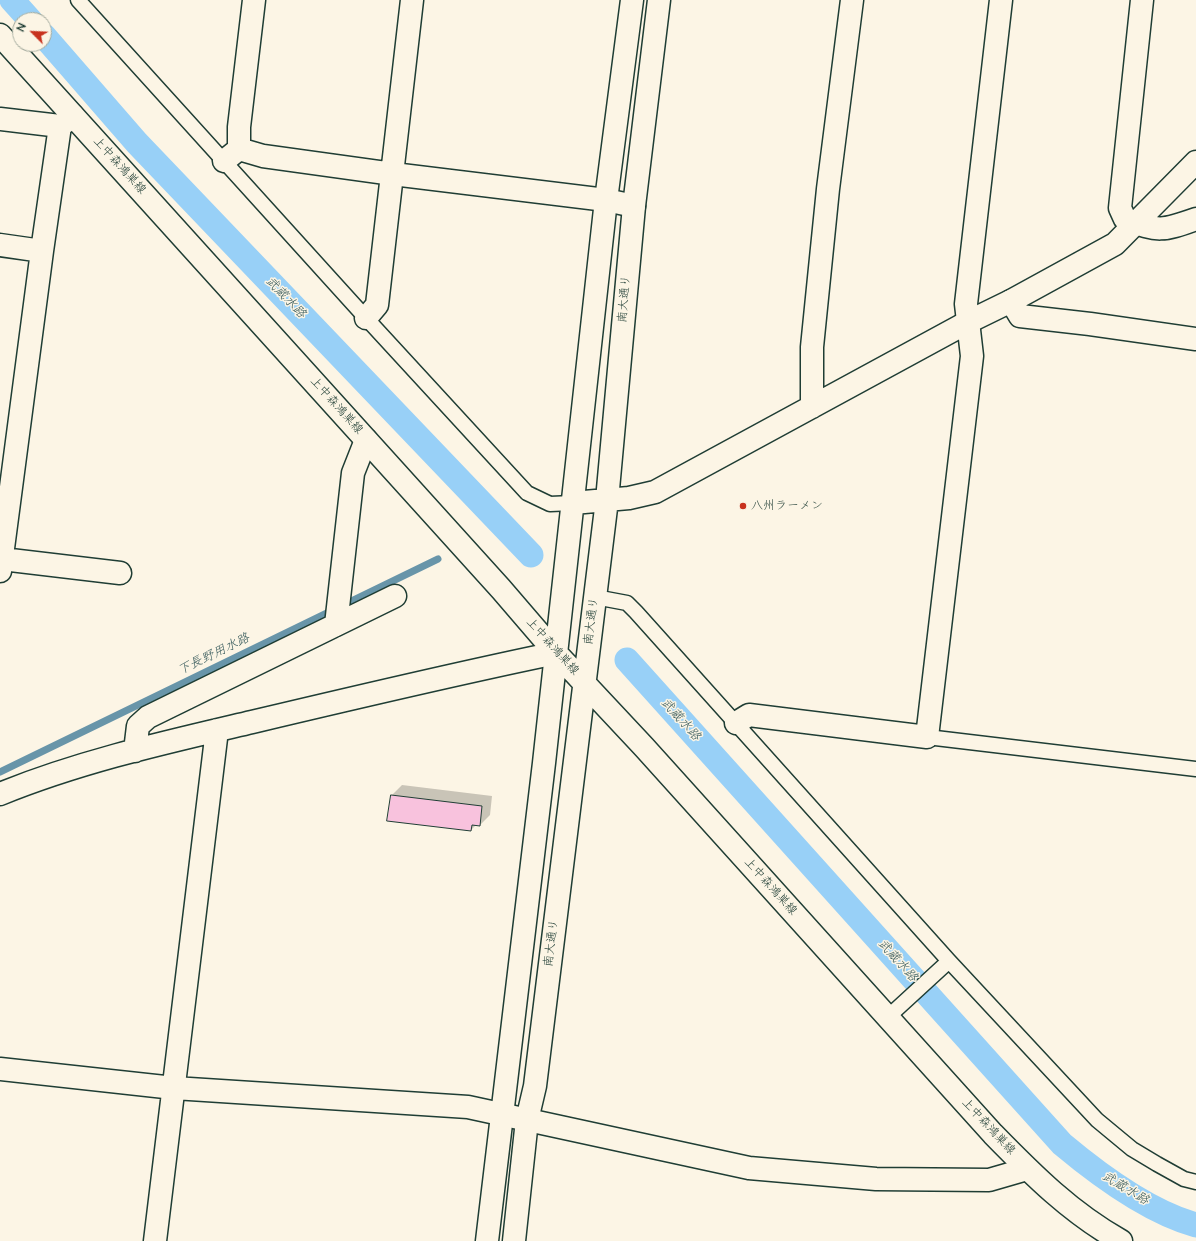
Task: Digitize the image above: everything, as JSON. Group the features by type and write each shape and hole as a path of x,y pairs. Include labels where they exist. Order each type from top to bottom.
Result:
{"street":[{"path":"254,0 239,127 232,155 263,156 393,174 606,200 634,206"},
{"path":"366,318 377,305 412,0"},
{"path":"487,1241 574,503 606,200 632,0"},
{"name":"南大通り","path":"514,1241 527,1120 535,1086 607,500 634,206 659,0"},
{"path":"812,407 812,348 828,188 852,0"},
{"path":"736,723 749,715 927,737 972,356 966,304 1001,0"},
{"path":"1142,0 1120,208 1125,219 1153,229 1170,228 1196,219"},
{"name":"上中森鴻巣線","path":"0,35 67,121 366,440 501,589 556,653 1027,1169 1054,1195 1076,1212 1121,1241"},
{"path":"0,119 67,121 42,250 6,481 1,565 120,574"},
{"path":"574,503 628,498 654,492 1115,244 1196,162"},
{"path":"0,245 42,250"},
{"path":"1011,301 1020,316 1196,339"},
{"path":"337,615 353,473 366,440"},
{"path":"135,751 138,726 148,717 337,615 395,596"},
{"path":"0,794 54,774 217,730 450,675 556,653"},
{"path":"155,1241 217,730"},
{"path":"0,1069 174,1088 468,1107 749,1168 876,1179 953,1180 989,1180 1027,1169"}],"lane":[{"path":"78,0 232,155 366,318 527,493 550,504 574,503"},
{"path":"595,597 627,603 636,612 736,723 944,966 1097,1120 1114,1135 1150,1160 1184,1179 1196,1182"},
{"path":"927,737 1196,769"},
{"path":"888,1017 944,966"}],"building":[{"path":"391,795 482,806 480,826 472,825 471,831 387,821"}],"waterway":[{"name":"武蔵水路","path":"12,0 23,12"},
{"name":"武蔵水路","path":"52,45 137,143 531,555"},
{"name":"下長野用水路","path":"0,772 438,559"},
{"name":"武蔵水路","path":"627,660 1062,1144 1108,1180 1143,1202 1178,1219 1196,1225"}],"place":[{"name":"八州ラーメン","path":"743,506"}]}
